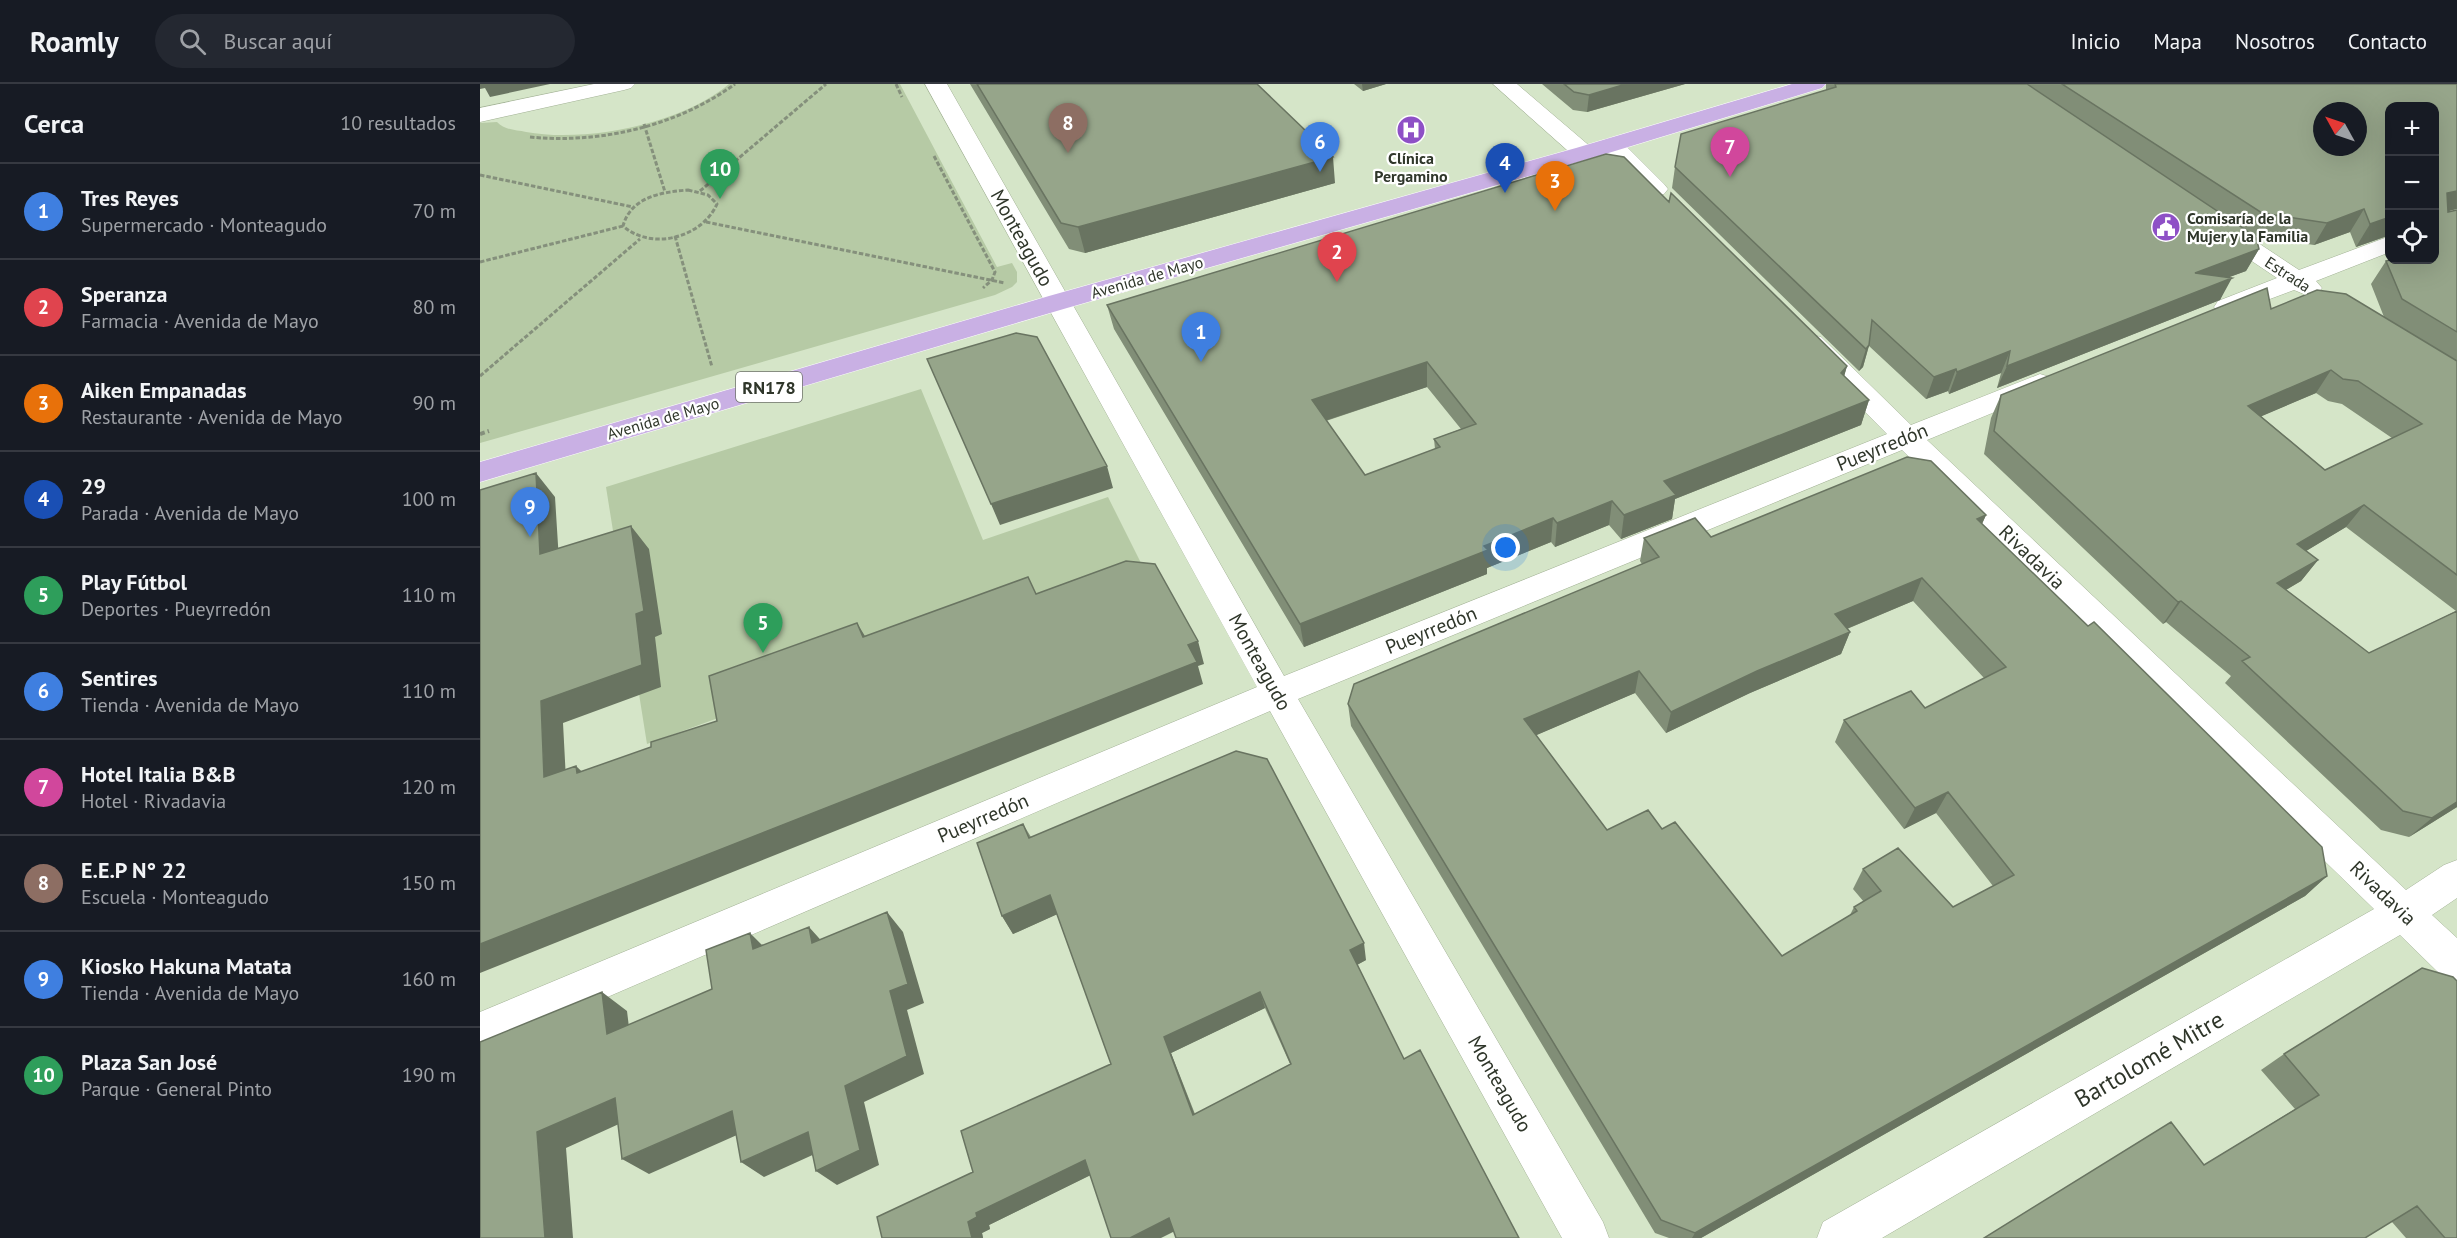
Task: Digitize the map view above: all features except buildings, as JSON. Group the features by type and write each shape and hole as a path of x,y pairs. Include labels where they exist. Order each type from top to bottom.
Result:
{"main road":[{"name":"Avenida de Mayo","path":"480,472 1058,302 1598,149 1815,84"}],"street":[{"path":"480,116 624,84"},
{"name":"Monteagudo","path":"936,84 1277,693 1587,1238"},
{"path":"1504,84 1598,149 1679,212"},
{"name":"Estrada","path":"2198,214 2326,298"},
{"path":"2196,320 2385,245"},
{"name":"Rivadavia","path":"1789,320 1906,437 2457,964"},
{"name":"Pueyrredón","path":"480,1032 1277,693 2062,374"},
{"name":"Bartolomé Mitre","path":"1839,1238 2404,912 2457,878"}],"path":[{"path":"522,135 554,139 608,134 701,105 735,84"},
{"path":"700,191 826,84"},
{"path":"896,84 907,105"},
{"path":"644,124 665,192"},
{"path":"929,147 995,272 992,280 984,288 973,291"},
{"path":"480,174 633,207"},
{"path":"700,191 714,198 717,204 713,216 706,222 675,236 640,238 632,236 622,226 627,213 633,207 665,192 700,191"},
{"path":"706,222 992,280 1058,302"},
{"path":"480,262 622,226"},
{"path":"675,236 712,367 723,363"},
{"path":"480,376 640,238"},
{"path":"480,434 491,430"}],"green space":[{"path":"729,84 900,84 997,267 1012,263 1017,272 1017,282 995,295 480,443 480,123 497,122 510,129 550,135 604,132 660,120 709,98"},
{"path":"921,389 983,540 1108,497 1141,563 647,744 606,487"}],"place":[{"name":"Clínica Pergamino","path":"1411,130"},
{"name":"E.E.P N° 22","path":"1068,153"},
{"name":"Sentires","path":"1320,172"},
{"name":"Hotel Italia B&B","path":"1730,177"},
{"name":"29","path":"1505,193"},
{"name":"Plaza San José","path":"720,199"},
{"name":"Aiken Empanadas","path":"1555,211"},
{"name":"Comisaría de la Mujer y la Familia","path":"2166,227"},
{"name":"Speranza","path":"1337,282"},
{"name":"Tres Reyes","path":"1201,362"},
{"name":"Kiosko Hakuna Matata","path":"530,537"},
{"name":"Play Fútbol","path":"763,653"}]}
